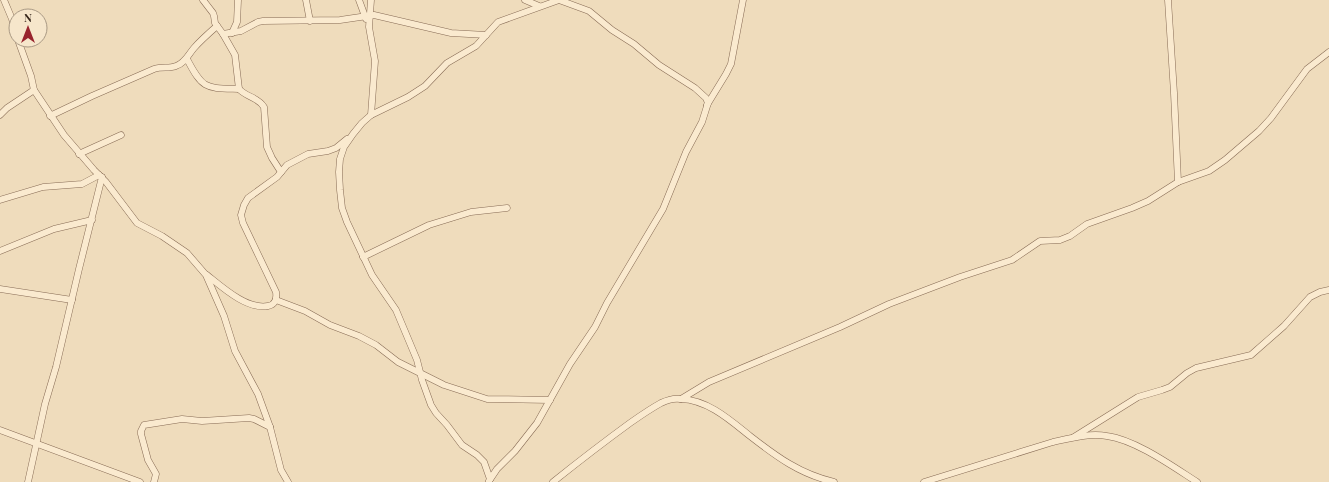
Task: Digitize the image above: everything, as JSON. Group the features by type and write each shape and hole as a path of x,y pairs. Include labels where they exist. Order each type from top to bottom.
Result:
{"street":[{"path":"4,0 8,10"},
{"path":"203,0 214,16 214,22 235,55 239,89 243,93 262,103 264,107 267,148 281,172"},
{"path":"232,32 236,22 238,0"},
{"path":"306,0 310,21"},
{"path":"359,0 367,16 374,48 375,61 371,115"},
{"path":"367,16 371,0"},
{"path":"525,0 539,6"},
{"path":"489,480 486,466 481,458 462,445 436,413 428,397 411,344 396,310 372,275 346,222 342,208 339,172 340,159 344,147 362,123 371,115 416,93 425,86 447,63 476,46 501,21 559,0 589,11 612,30 634,44 658,65 695,88 706,98 707,105"},
{"path":"489,480 526,438 537,423 578,352 595,327 613,292 663,209 686,152 702,122 707,105 731,64 743,0"},
{"path":"1168,0 1178,182"},
{"path":"223,34 245,29 263,21 340,20 378,15 416,26 451,33 486,35"},
{"path":"50,116 154,69 160,67 175,67 187,59 192,50 217,26"},
{"path":"21,48 31,76 34,90 50,116 79,154 100,176 137,222 162,236 187,253 206,275 231,294 254,306 271,306 276,300 276,292 246,230 241,215 248,198 269,184 287,165 305,155 322,153 336,148 353,134"},
{"path":"681,399 710,382 840,327 889,304 960,277 1012,260 1040,242 1060,240 1070,236 1087,224 1120,213 1148,201 1178,182 1216,167 1249,140 1271,118 1307,69 1329,52"},
{"path":"187,59 195,75 203,84 220,88 239,89"},
{"path":"0,115 7,108 34,90"},
{"path":"79,154 121,135"},
{"path":"0,200 43,187 82,184 100,176"},
{"path":"28,482 45,404 56,367 92,220 100,176"},
{"path":"363,257 429,225 471,212 507,208"},
{"path":"0,251 54,229 92,220"},
{"path":"206,275 224,316 235,351 258,394 270,427 282,470 288,482"},
{"path":"0,289 72,300"},
{"path":"1074,437 1138,397 1170,387 1187,373 1196,368 1252,356 1284,326 1310,297 1320,292 1329,290"},
{"path":"276,300 305,311 330,325 359,336 376,345 398,362 444,385 463,390 480,398 550,400"},
{"path":"553,482 604,441 646,412 666,401 681,399 703,403 716,410 768,450 793,467 812,476 834,482"},
{"path":"154,482 156,474 148,460 141,434 144,425 177,420 202,421 251,418 270,427"},
{"path":"0,430 140,482"},
{"path":"924,482 1074,437 1097,435 1123,440 1152,454 1197,482"}]}
